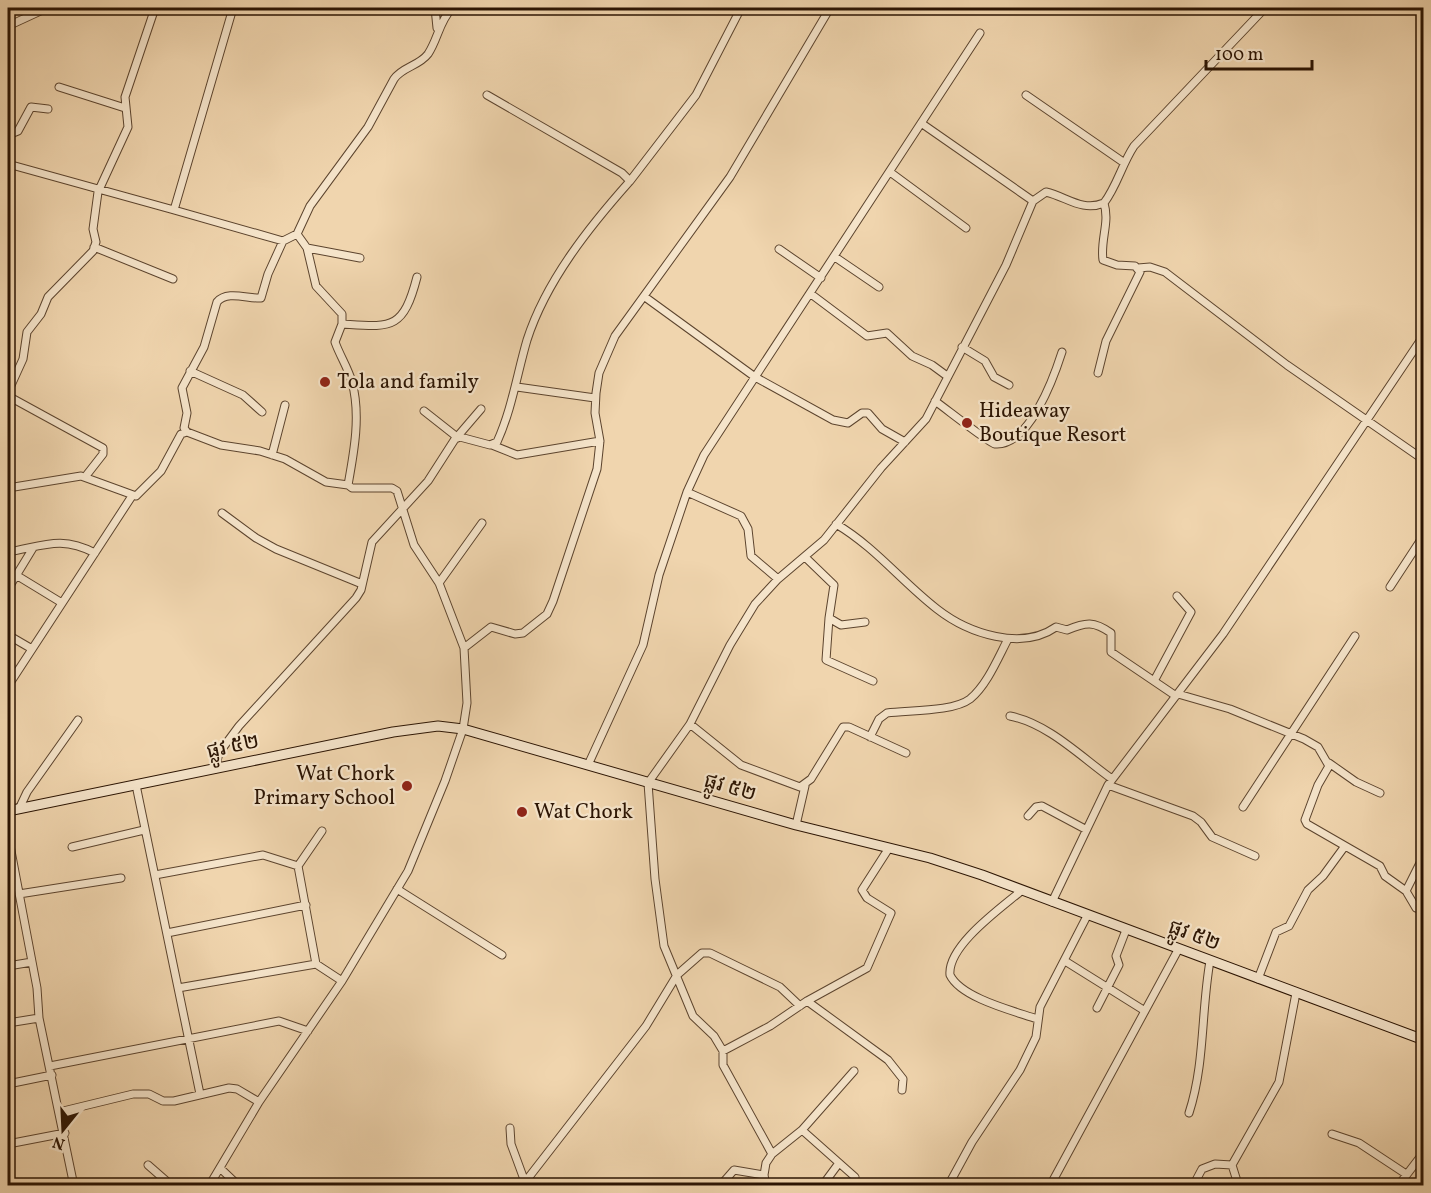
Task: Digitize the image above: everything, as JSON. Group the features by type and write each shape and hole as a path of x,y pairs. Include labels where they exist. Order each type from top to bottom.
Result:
{"street":[{"path":"8,26 20,17 46,8"},
{"path":"85,477 104,454 103,448 8,394 23,358 27,332 41,314 48,297 87,260 96,242 93,229 98,192 128,126 129,118 125,108 125,97 155,8"},
{"path":"174,210 233,8"},
{"path":"435,8 437,29"},
{"path":"8,164 53,176 98,192 174,210 283,241 291,239 297,234 310,206 368,127 394,79 428,54 437,29 452,8"},
{"path":"492,445 498,440 516,387 527,339 548,292 589,230 630,182 696,95 741,8"},
{"path":"464,648 488,628 524,633 547,614 597,469 600,441 595,398 605,354 626,320 645,297 751,146 830,8"},
{"path":"772,1154 723,1065 723,1051 714,1036 693,1016 664,946 654,868 648,783 690,724 730,645 755,604 778,579 805,557 905,442 921,428 1006,265 1033,201 1041,193 1046,192 1082,207 1089,208 1104,203 1115,186 1123,162 1151,125 1265,8"},
{"path":"588,765 643,645 659,575 687,492 704,455 980,33"},
{"path":"58,87 125,108"},
{"path":"487,94 622,174 630,182"},
{"path":"1026,95 1123,162"},
{"path":"8,135 18,131 31,107 48,109"},
{"path":"921,123 1033,201"},
{"path":"890,172 966,228"},
{"path":"1104,203 1107,221 1102,252 1103,260 1107,263 1138,268 1150,267 1165,272 1287,365 1424,460"},
{"path":"297,234 308,248 316,286 342,314 342,324 335,342 352,381 356,410 356,436 348,485"},
{"path":"187,432 184,424 186,405 182,388 204,347 217,302 220,297 230,296 261,298 268,274 283,241"},
{"path":"94,247 173,279"},
{"path":"308,248 360,258"},
{"path":"779,249 821,278"},
{"path":"835,257 879,287"},
{"path":"1098,373 1104,347 1140,272 1138,268"},
{"path":"342,324 383,326 394,322 410,298 417,277"},
{"path":"811,294 867,336 887,333 912,356 947,375"},
{"path":"645,297 755,377 833,420 848,423 862,413 868,413 882,429 905,442"},
{"path":"1052,902 1085,829 1110,782 1223,634 1424,335"},
{"path":"962,347 985,362 994,377 1009,385"},
{"path":"935,401 972,426 982,439 994,444 1012,439 1033,419 1062,352"},
{"path":"190,371 243,395 262,412"},
{"path":"516,387 595,398"},
{"path":"272,455 285,405"},
{"path":"215,769 219,753 239,726 358,594 372,542 429,481 457,437 481,409"},
{"path":"424,411 457,437 492,445 517,455 600,441"},
{"path":"8,488 81,476 132,496 140,494 158,475 182,434 187,432 221,445 272,455 293,462 326,482 348,485 352,488 395,489 404,508 414,544 439,583 464,648 467,704 463,729 445,781 408,872 342,981 259,1102 209,1185"},
{"path":"687,492 741,516 748,529 751,556 778,579"},
{"path":"8,686 132,496"},
{"path":"222,513 256,538 276,549 362,584"},
{"path":"439,583 482,523"},
{"path":"836,524 860,538 942,613 984,632 1008,639 1043,636 1056,627 1067,630 1092,622 1111,633 1111,652 1177,695 1230,709 1318,747 1329,763 1356,782 1380,793"},
{"path":"1390,587 1424,535"},
{"path":"8,552 72,542 95,553"},
{"path":"8,589 33,548"},
{"path":"805,557 834,585 826,660 873,681"},
{"path":"16,575 62,603"},
{"path":"1154,681 1191,612 1177,596"},
{"path":"829,618 841,625 865,622"},
{"path":"8,635 32,649"},
{"path":"1243,807 1355,636"},
{"path":"870,737 879,720 887,713 956,704 970,699 988,674 1008,639"},
{"path":"1010,716 1024,720 1065,743 1110,782 1193,816 1215,838 1255,856"},
{"path":"20,808 27,792 78,720"},
{"path":"690,724 741,765 796,786 805,786"},
{"path":"796,825 805,786 827,755 839,730 846,727 906,753"},
{"name":"ផ្លូវ ៥២","path":"8,811 420,728 463,729 796,825 940,861 1424,1040"},
{"path":"1329,763 1305,820 1311,827 1380,866 1385,876 1406,891 1416,908 1424,911"},
{"path":"136,785 200,1094"},
{"path":"1028,816 1036,807 1042,806 1085,829"},
{"path":"72,847 144,830"},
{"path":"316,964 298,866 322,831"},
{"path":"8,835 32,962 39,1018 65,1133 74,1185"},
{"path":"1258,979 1276,932 1289,926 1308,890 1323,876 1345,846"},
{"path":"723,1051 863,971 870,963 891,913 867,898 862,890 889,848"},
{"path":"155,875 263,855 298,866"},
{"path":"1406,891 1424,855"},
{"path":"19,894 121,878"},
{"path":"397,889 502,955"},
{"path":"1021,891 967,938 951,966 950,975 956,982 981,998 1037,1019"},
{"path":"167,933 306,905"},
{"path":"951,1184 972,1142 1020,1071 1036,1037 1040,1007 1087,916"},
{"path":"1097,1008 1119,965 1116,956 1126,930"},
{"path":"1050,1185 1179,950"},
{"path":"524,1184 646,1026 677,975 702,953 707,952 769,981 888,1060 903,1079 902,1090"},
{"path":"1065,961 1145,1011"},
{"path":"1189,1113 1203,1042 1203,1000 1210,961"},
{"path":"8,966 32,962"},
{"path":"178,988 316,964 342,981"},
{"path":"1235,1185 1232,1165 1279,1082 1296,993"},
{"path":"8,1023 39,1018"},
{"path":"50,1066 279,1021 308,1031"},
{"path":"766,1185 764,1175 766,1163 772,1154 802,1130 854,1071"},
{"path":"8,1084 51,1075"},
{"path":"59,1112 133,1095 149,1094 163,1101 174,1101 200,1094 237,1089 259,1102"},
{"path":"510,1128 511,1144 524,1184"},
{"path":"802,1130 855,1177"},
{"path":"8,1144 65,1133"},
{"path":"1332,1134 1359,1143 1406,1174"},
{"path":"1398,1185 1424,1152"},
{"path":"822,1185 839,1163"},
{"path":"148,1165 172,1185"},
{"path":"1193,1185 1202,1169 1208,1166 1232,1165"},
{"path":"220,1168 239,1185"},
{"path":"720,1185 734,1170 764,1175"}],"place":[{"name":"Tola and family","path":"325,382"},
{"name":"Hideaway Boutique Resort","path":"967,423"},
{"name":"Wat Chork Primary School","path":"407,786"},
{"name":"Wat Chork","path":"522,812"}]}
